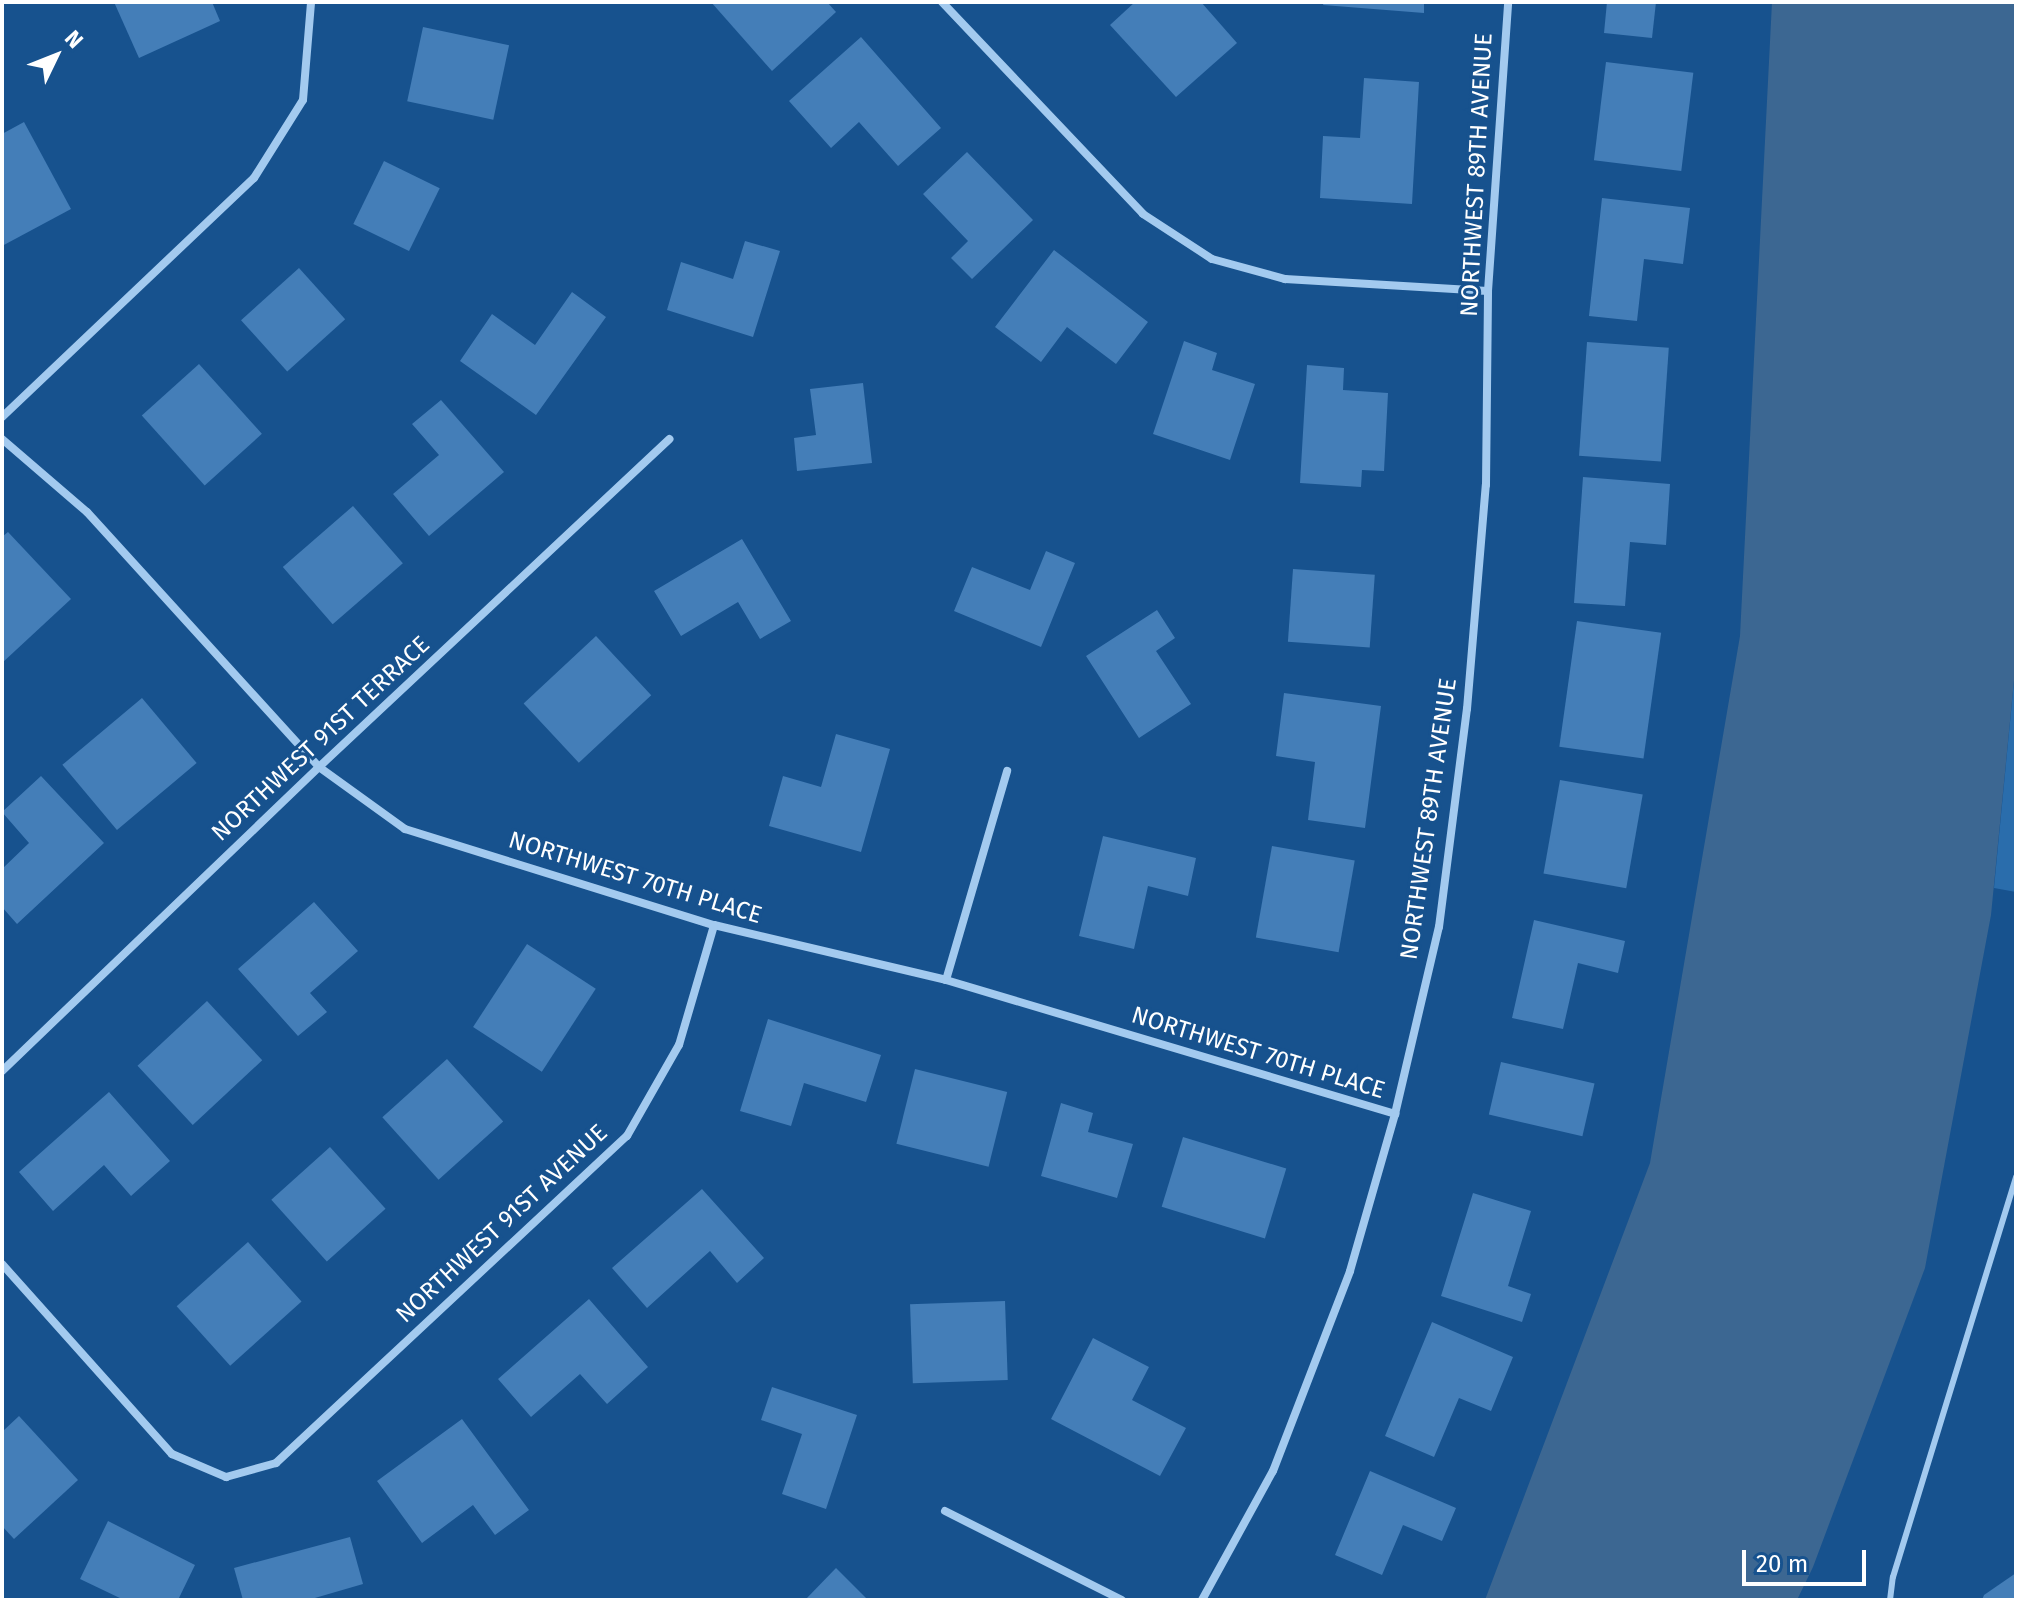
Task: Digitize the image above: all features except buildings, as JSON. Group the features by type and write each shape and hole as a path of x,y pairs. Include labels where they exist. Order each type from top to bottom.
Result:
{"street":[{"path":"2,417 254,178 303,100 311,2"},
{"path":"942,2 1143,214 1212,259 1285,279 1488,291"},
{"name":"NORTHWEST 89TH AVENUE","path":"1202,1600 1273,1471 1350,1271 1395,1114 1439,927 1467,709 1486,485 1488,291 1508,2"},
{"name":"NORTHWEST 70TH PLACE","path":"2,439 87,512 319,767 405,829 714,925 946,980 1395,1114"},
{"name":"NORTHWEST 91ST TERRACE","path":"2,1071 319,767 670,439"},
{"path":"946,980 1007,771"},
{"name":"NORTHWEST 91ST AVENUE","path":"2,1264 172,1454 226,1477 276,1463 627,1136 679,1045 714,925"},
{"path":"945,1511 1122,1600"}],"lane":[{"path":"1890,1600 1893,1577 2016,1176"}],"shaded area":[{"path":"1772,2 2016,2 2016,660 1991,915 1925,1268 1813,1567 1797,1600 1485,1600 1650,1163 1740,636"},
{"path":"2016,660 2016,892 1994,888"}]}
